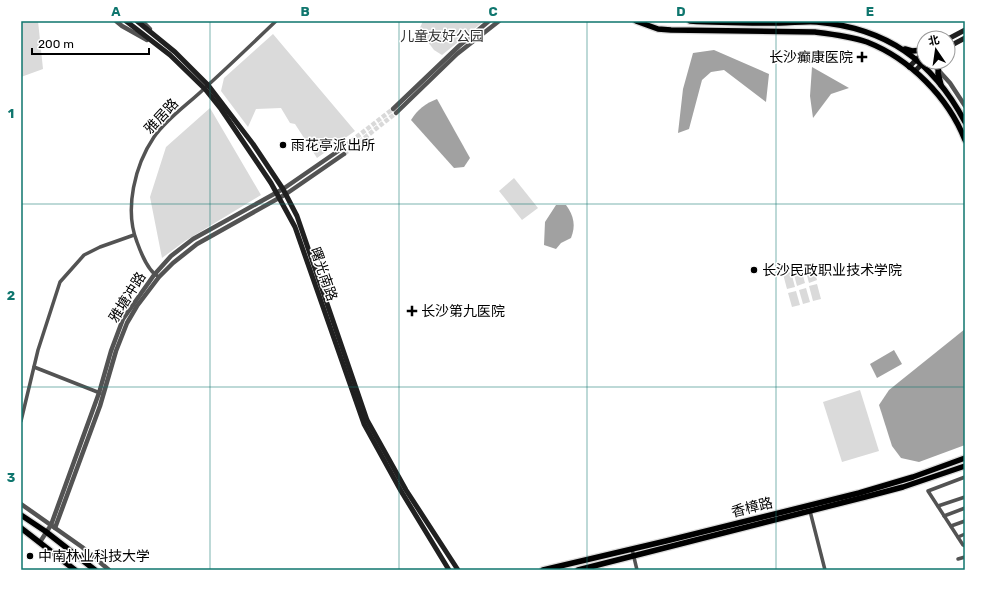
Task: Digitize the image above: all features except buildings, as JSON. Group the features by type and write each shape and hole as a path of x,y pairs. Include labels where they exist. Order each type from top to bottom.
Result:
{"main road":[{"name":"曙光南路","path":"126,21 176,60 207,87 277,193 295,227 364,424 401,491 449,570"},
{"name":"曙光南路","path":"137,21 187,63 253,144 284,189 297,216 367,420 406,490 458,570"},
{"path":"636,21 658,28 671,30 815,32 837,35 865,42 881,49 915,71 935,92 948,109 965,140"},
{"path":"690,21 783,23 824,22 856,29 888,40 916,60 909,67"},
{"path":"956,35 965,30"},
{"path":"956,43 965,38"},
{"path":"899,47 916,52"},
{"path":"929,70 953,101 965,122"},
{"path":"938,70 942,87"},
{"name":"香樟路","path":"543,570 666,542 872,489 912,477 965,458"},
{"name":"香樟路","path":"578,570 892,490 965,466"},
{"path":"21,515 45,531 95,570"},
{"path":"22,531 40,542 75,570"}],"street":[{"path":"116,21 122,26 154,43"},
{"path":"142,21 158,38"},
{"name":"雅居路","path":"154,275 134,235 132,204 136,174 142,159 154,137 276,21"},
{"path":"489,21 453,51 395,111 457,54 498,21"},
{"path":"783,23 790,21"},
{"path":"939,70 965,106"},
{"name":"雅塘冲路","path":"40,542 45,531 51,525 102,394 111,351 123,319 154,275 171,256 192,239 284,189 343,152 280,199 197,244 173,263 159,277 137,306 127,323 55,528"},
{"path":"21,421 34,367 60,282 84,255 134,235"},
{"path":"154,275 159,277"},
{"path":"34,367 102,394"},
{"path":"965,477 928,491 965,546"},
{"path":"938,506 965,497"},
{"path":"21,504 82,547 109,570"},
{"path":"944,516 965,508"},
{"path":"810,511 825,570"},
{"path":"951,526 965,521"},
{"path":"958,537 965,534"},
{"path":"632,549 637,570"},
{"path":"958,559 965,557"}],"green space":[{"path":"21,21 38,21 43,69 21,77"},
{"name":"儿童友好公园","path":"423,21 484,21 442,55 434,50 419,30"},
{"path":"273,34 355,131 317,158 295,124 290,123 281,108 256,109 248,127 221,91 224,78"},
{"path":"210,108 261,195 185,241 162,258 150,197 166,147"},
{"path":"514,178 538,208 522,220 499,191"},
{"path":"813,266 817,280 809,283 805,268"},
{"path":"801,269 805,283 797,286 793,271"},
{"path":"791,272 795,287 787,289 783,274"},
{"path":"817,284 821,299 813,301 809,286"},
{"path":"806,288 810,302 803,304 799,290"},
{"path":"796,291 800,305 792,307 788,293"},
{"path":"860,390 879,451 842,462 823,402"}],"shaded area":[{"path":"714,50 769,74 766,102 724,70 711,72 702,80 689,129 678,133 683,89 693,53"},
{"path":"812,67 849,88 831,94 813,118 810,96"},
{"path":"437,99 470,158 464,167 454,168 411,120 422,107"},
{"path":"556,205 566,205 571,213 574,225 571,238 561,243 556,249 544,245 545,222"},
{"path":"965,329 965,445 919,462 901,458 892,446 879,405 889,390"},
{"path":"894,350 902,364 877,378 870,364"}],"tunnel":[{"path":"341,149 393,109"},
{"path":"344,154 396,113"}],"place":[{"name":"长沙癫康医院","path":"862,57"},
{"name":"雨花亭派出所","path":"283,145"},
{"name":"长沙民政职业技术学院","path":"754,270"},
{"name":"长沙第九医院","path":"412,311"},
{"name":"中南林业科技大学","path":"30,556"}]}
